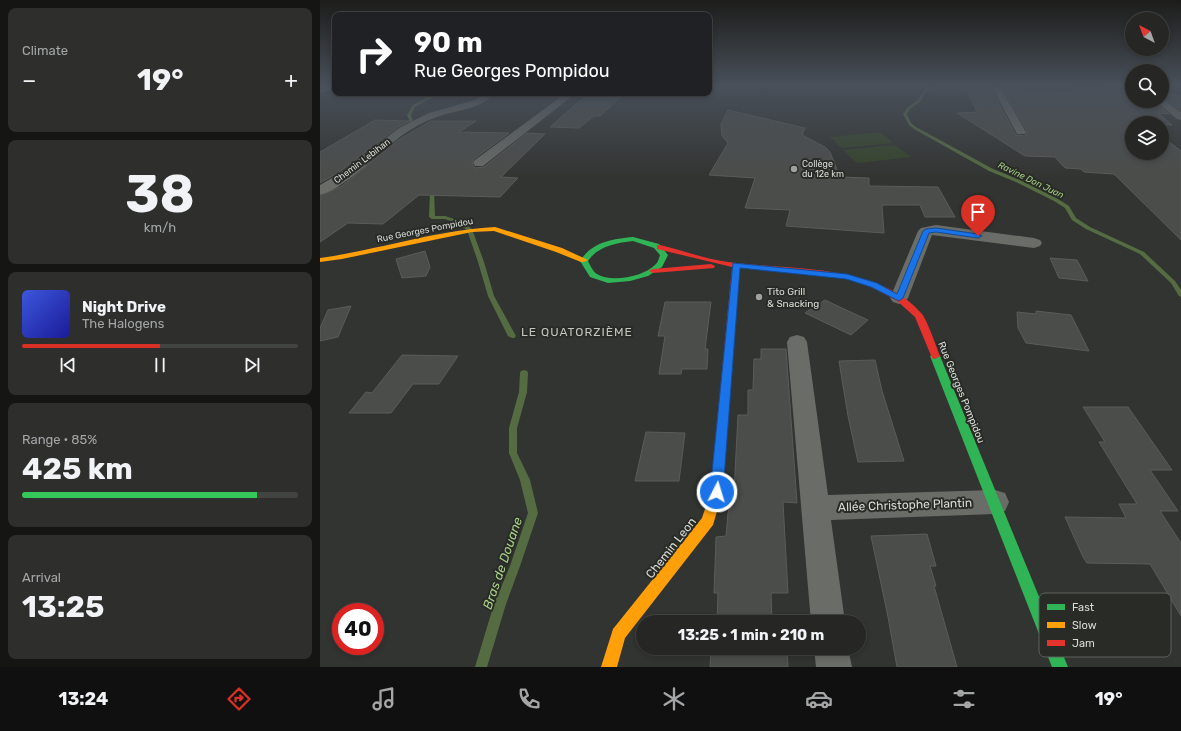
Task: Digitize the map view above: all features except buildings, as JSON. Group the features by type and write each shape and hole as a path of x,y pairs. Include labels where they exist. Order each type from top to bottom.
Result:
{"main road":[{"name":"Rue Georges Pompidou","path":"320,260 342,257 448,234 472,230 495,229 584,260 584,267 588,273 609,280 633,279 653,271 726,264"},
{"name":"Rue Georges Pompidou","path":"597,247 611,242 633,239 726,264 847,276 874,285 899,298 919,316 1039,614"},
{"name":"Rue Georges Pompidou","path":"533,241 573,246"},
{"path":"586,246 597,247"},
{"path":"584,260 589,253 597,247"},
{"path":"653,271 664,259 664,252 660,247"},
{"name":"Chemin Leon","path":"609,667 618,634 708,522 717,492 736,265"},
{"name":"Rue Georges Pompidou","path":"1056,657 1060,667"}],"street":[{"name":"Chemin Lebihan","path":"320,191 343,177 408,127 430,116"},
{"path":"479,163 541,116"},
{"path":"1012,116 1021,132"},
{"path":"899,298 926,231 936,230 1034,243"},
{"path":"797,342 827,615"},
{"name":"Allée Christophe Plantin","path":"815,508 995,502"},
{"path":"832,655 834,667"}],"green space":[{"path":"880,132 894,143 842,148 830,137"},
{"path":"895,145 911,157 857,163 843,150"}],"waterway":[{"name":"Bras de Douane","path":"409,116 411,121"},
{"name":"Ravine Don Juan","path":"906,116 910,124 915,128 991,170 1018,181 1056,200 1067,207 1074,219 1088,228 1142,253 1173,282 1181,295"},
{"name":"Bras de Douane","path":"435,187 432,192 432,217 445,218 458,222 469,229 491,296 512,336"},
{"name":"Bras de Douane","path":"481,667 500,604 533,513 525,480 513,453 513,428 523,392 524,373"}],"traffic: fast":[{"path":"633,239 657,246 664,255 659,265 645,274 627,280 608,281 592,275 584,261 588,255 605,244 633,239"},
{"path":"935,356 1039,615"},
{"path":"1056,657 1060,667"}],"traffic: slow":[{"path":"320,260 342,257 472,230 495,229 559,250 584,260"},
{"path":"609,667 618,634 708,521 716,494"}],"traffic: jam":[{"path":"660,247 726,264 847,276 874,285 899,298 919,316 935,356"},
{"path":"716,494 736,265"},
{"path":"653,271 711,266"}],"place":[{"name":"Collège du 12e km","path":"794,169"},
{"name":"Tito Grill & Snacking","path":"759,297"}],"district":[{"name":"LE QUATORZIÈME","path":"577,332"}],"route":[{"path":"717,492 736,265 847,276 874,285 899,298 926,231 936,230 978,236"}]}
